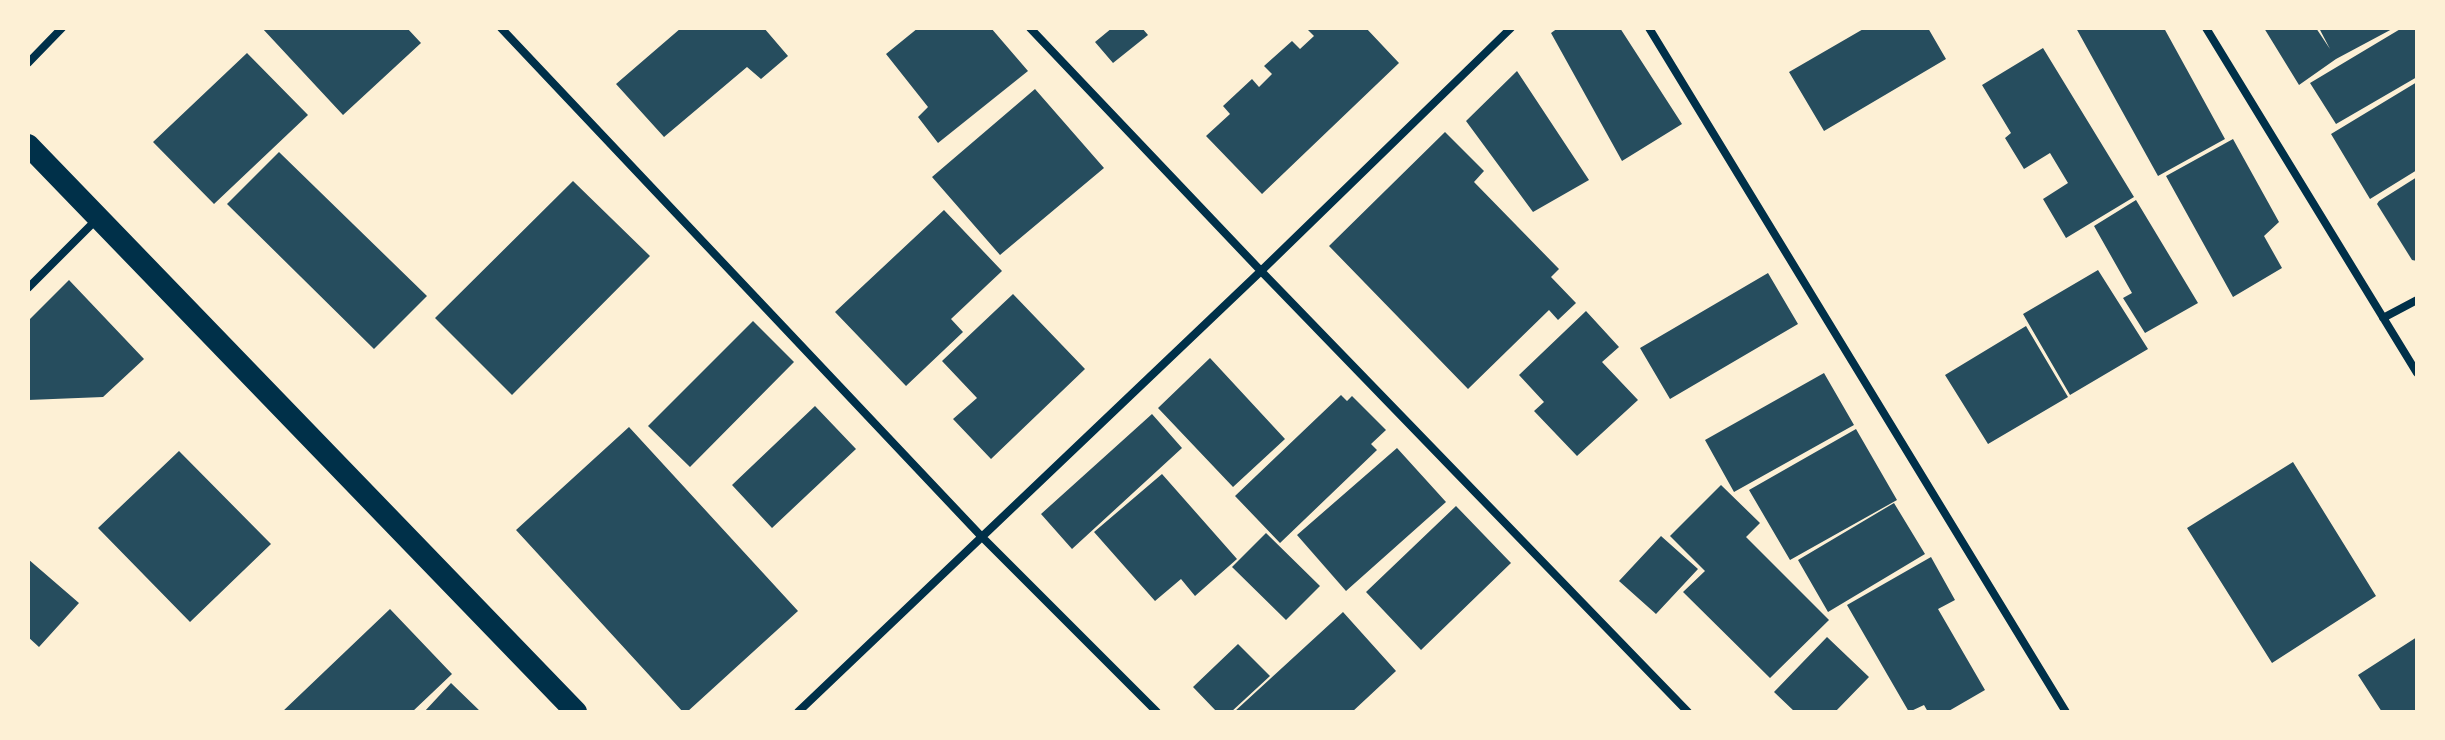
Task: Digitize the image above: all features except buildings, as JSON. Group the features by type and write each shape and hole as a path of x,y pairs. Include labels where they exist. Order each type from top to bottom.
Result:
{"highway":[{"path":"28,145 576,712"}],"street":[{"path":"28,63 62,28"},
{"path":"501,28 981,536 1157,712"},
{"path":"1030,28 1688,712"},
{"path":"798,712 1511,28"},
{"path":"1649,28 2066,712"},
{"path":"2206,28 2417,373"},
{"path":"28,288 99,216"},
{"path":"2383,318 2417,300"}]}
